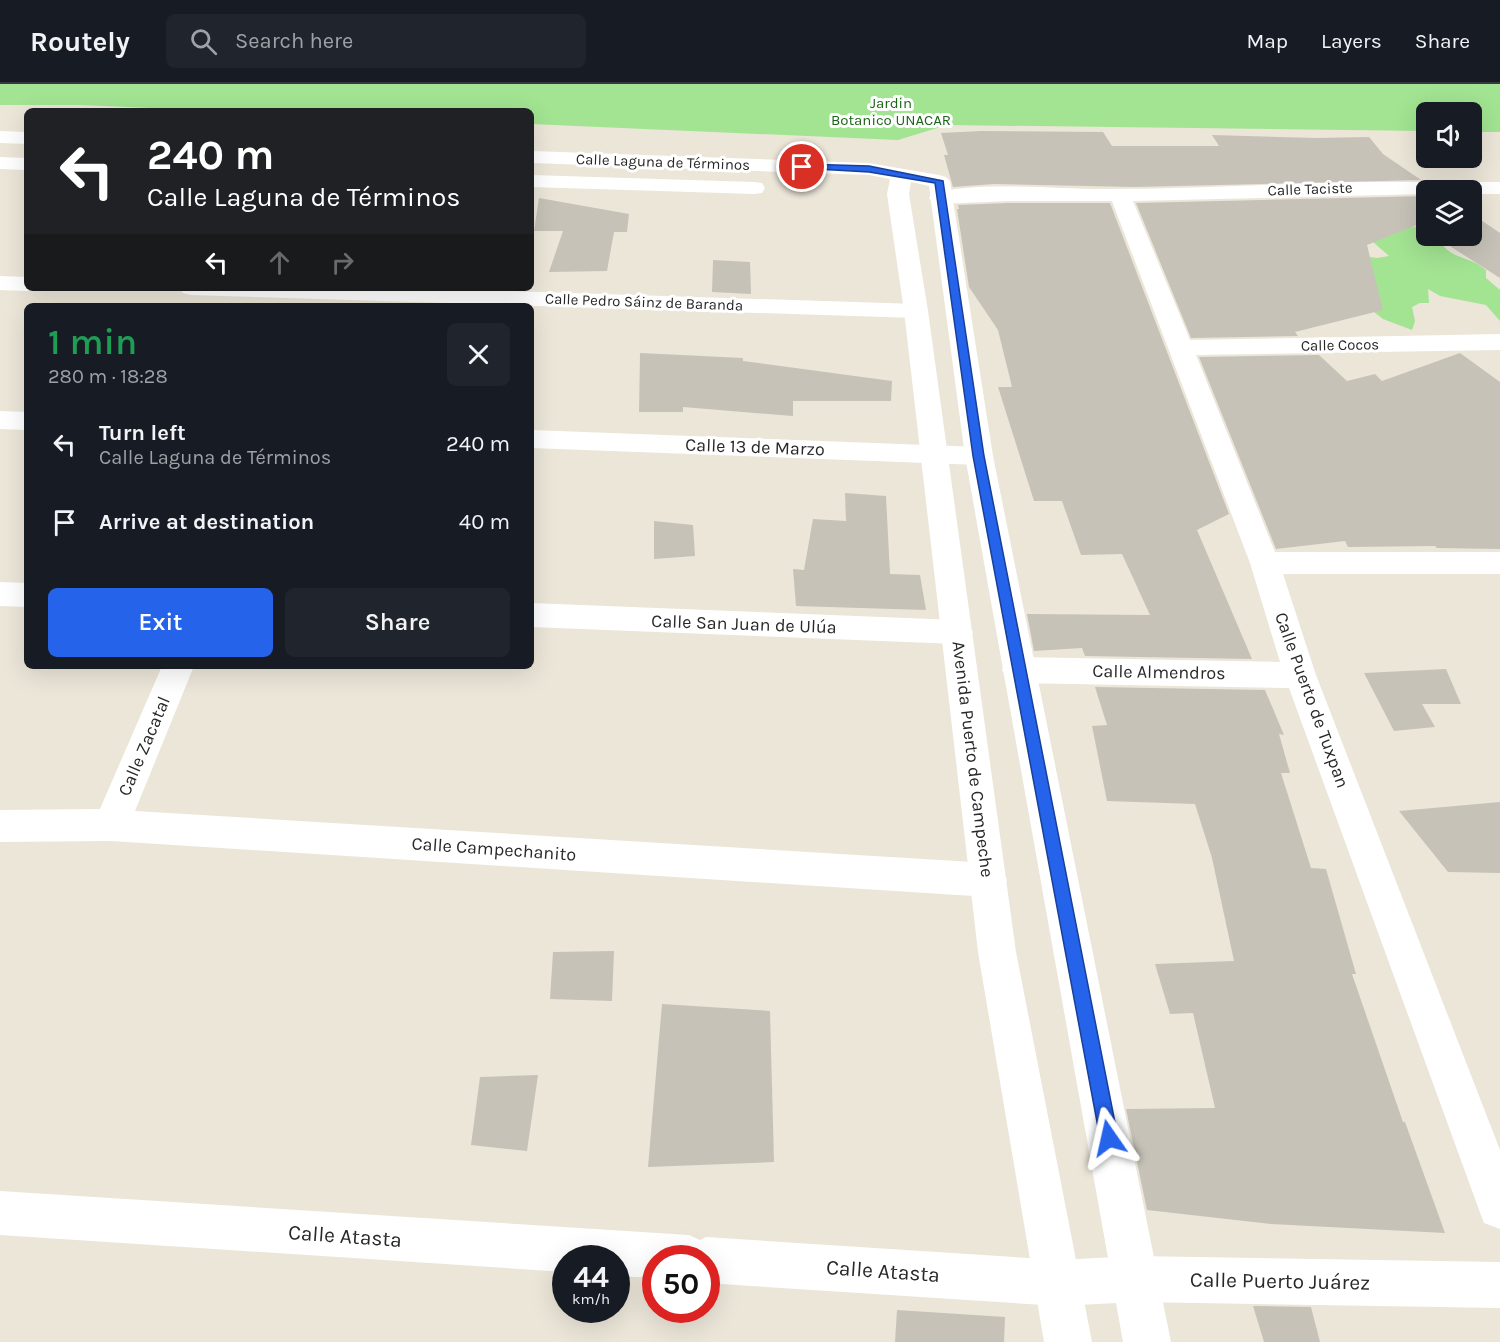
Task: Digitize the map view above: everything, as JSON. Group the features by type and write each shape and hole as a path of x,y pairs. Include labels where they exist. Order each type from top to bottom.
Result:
{"street":[{"path":"0,137 24,138"},
{"name":"Calle Laguna de Términos","path":"534,157 869,169 893,187 950,191 1120,195"},
{"path":"0,163 24,164"},
{"name":"Calle Laguna de Términos","path":"534,181 777,188"},
{"name":"Avenida Puerto de Campeche","path":"893,187 916,312 997,952 1068,1342"},
{"name":"Calle Taciste","path":"1120,195 1385,187 1500,188"},
{"path":"950,191 979,456 1147,1342"},
{"name":"Calle Puerto de Tuxpan","path":"1120,195 1265,563 1300,675 1500,1207"},
{"path":"0,283 24,284"},
{"name":"Calle Pedro Sáinz de Baranda","path":"254,291 916,312"},
{"name":"Calle Cocos","path":"1181,348 1500,342"},
{"path":"0,420 24,422"},
{"name":"Calle 13 de Marzo","path":"534,439 979,456"},
{"path":"1265,563 1496,572"},
{"path":"0,594 24,595"},
{"name":"Calle San Juan de Ulúa","path":"534,615 957,632"},
{"name":"Calle Zacatal","path":"111,825 176,669"},
{"name":"Calle Almendros","path":"1018,670 1300,675"},
{"name":"Calle Campechanito","path":"0,826 111,825 988,880"},
{"name":"Calle Atasta","path":"0,1213 642,1255"},
{"name":"Calle Atasta","path":"720,1261 1059,1283"},
{"name":"Calle Puerto Juárez","path":"1059,1283 1136,1279 1500,1285"}],"green space":[{"name":"Jardin Botanico UNACAR","path":"0,84 1500,84 1500,132 1482,132 1482,102 1416,102 1416,131 947,125 898,140 534,124 534,108 150,108 0,105"},
{"path":"1416,227 1416,246 1444,246 1453,254 1472,261 1486,270 1486,278 1500,290 1500,321 1486,305 1440,296 1428,289 1429,303 1420,303 1412,307 1415,321 1412,330 1383,319 1345,289 1364,256 1377,258 1389,256 1372,241 1399,229"}],"building":[{"path":"1103,132 1112,146 1219,146 1212,135 1369,137 1383,154 1421,180 1134,187 994,184 953,187 944,155 948,155 941,133"},
{"path":"1416,196 1416,225 1367,245 1383,310 1295,332 1298,336 1191,338 1136,203"},
{"path":"539,198 629,214 627,232 614,232 607,271 549,272 563,231 534,231"},
{"path":"1110,203 1229,514 1197,530 1252,659 1085,656 1082,648 1034,651 1027,614 1150,615 1122,554 1081,555 1062,501 1034,501 998,387 1012,387 998,330 969,287 957,209 959,209 958,205"},
{"path":"1482,221 1500,233 1500,278 1450,246 1482,246"},
{"path":"713,260 750,262 751,294 712,292"},
{"path":"640,353 743,358 743,361 892,381 891,401 793,401 793,416 683,407 683,412 639,412"},
{"path":"1460,353 1500,382 1500,549 1437,548 1435,546 1348,547 1345,541 1276,549 1199,357 1319,355 1347,381 1375,374 1382,381"},
{"path":"845,493 886,496 890,574 920,575 926,610 796,606 793,569 804,570 813,519 846,521"},
{"path":"654,521 693,525 695,556 654,559"},
{"path":"1446,669 1461,704 1422,704 1435,727 1394,731 1364,673"},
{"path":"1095,687 1265,690 1284,735 1279,734 1290,773 1281,773 1311,868 1326,869 1356,974 1352,974 1403,1122 1405,1122 1445,1233 1271,1224 1147,1210 1126,1109 1215,1108 1193,1013 1170,1014 1155,964 1234,961 1212,858 1195,804 1107,801 1092,726 1107,725"},
{"path":"1500,802 1500,873 1448,872 1399,811"},
{"path":"614,951 612,1001 550,999 553,952"},
{"path":"662,1004 770,1011 774,1162 648,1167"},
{"path":"538,1075 527,1151 471,1145 480,1077"},
{"path":"1253,1306 1311,1307 1320,1342 1264,1342"},
{"path":"897,1310 1005,1317 1004,1342 895,1342"}],"route":[{"path":"802,167 869,169 939,181 979,456 1109,1138"}]}
